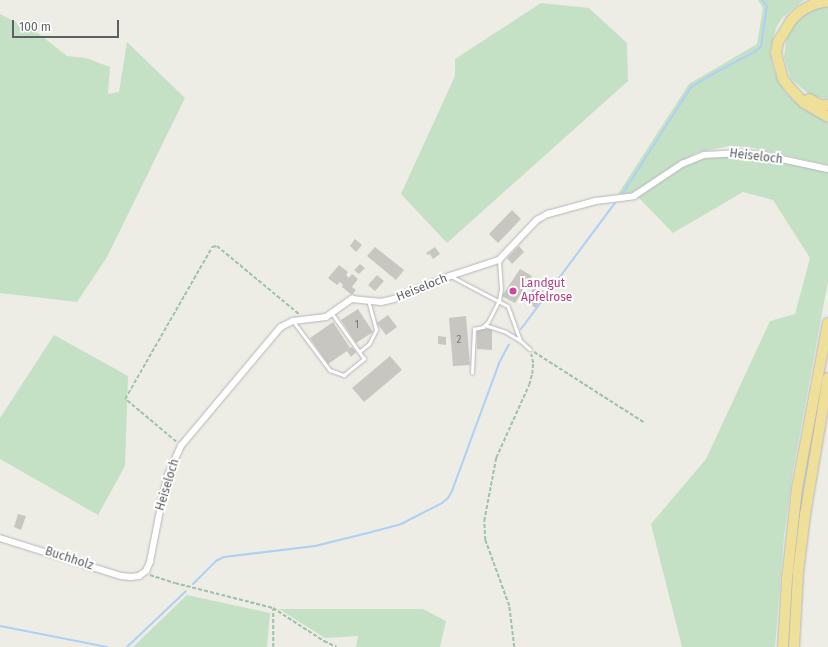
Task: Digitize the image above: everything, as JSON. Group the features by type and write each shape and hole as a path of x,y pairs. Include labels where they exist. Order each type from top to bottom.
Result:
{"highway":[{"path":"828,2 814,4 802,10 792,19 778,42 776,53 783,79 790,88 804,103 828,117"},
{"path":"790,88 808,99 821,105 828,106"},
{"path":"783,647 787,579 797,488 828,323"},
{"path":"794,647 798,573 805,515 828,378"}],"street":[{"name":"Heiseloch","path":"146,571 150,562 168,475 181,446 271,337 281,327 293,320 303,318 316,319 332,314 352,299 381,302 394,299 450,276 499,260 537,220 548,214 596,201 634,196 682,164 704,155 737,152 763,155 828,169"},
{"name":"Buchholz","path":"0,538 121,576 139,576 146,571"}],"lane":[{"path":"472,373 474,329 485,325 495,310 499,300 501,266 499,260"},
{"path":"450,276 508,306 521,341"},
{"path":"359,352 369,344 376,330 367,300"},
{"path":"293,320 330,370 344,375 364,359 332,314"},
{"path":"485,325 506,332 521,341 530,349"}],"path":[{"path":"181,446 125,399 212,247 217,246 303,318"},
{"path":"530,349 645,423"},
{"path":"514,647 509,606 485,540 484,521 496,458 529,385 532,374 533,363 530,349"},
{"path":"146,571 153,577 273,608 324,641 337,647"},
{"path":"273,608 273,647"}],"green space":[{"path":"758,0 804,0 783,17 776,28 770,51 772,64 777,79 785,92 797,103 828,121 828,165 749,147 729,146 696,153 637,190 628,194 618,194 689,84 757,44 763,8"},
{"path":"541,3 589,8 627,43 628,81 447,243 401,194 455,76 455,59"},
{"path":"828,7 828,99 810,95 791,79 784,57 787,36 797,22 809,11"},
{"path":"0,14 39,34 67,56 86,58 110,67 108,94 119,92 127,42 185,98 107,257 77,302 0,293"},
{"path":"739,152 828,172 828,281 793,471 784,536 775,647 682,647 651,524 706,459 770,321 795,314 810,258 773,200 743,192 673,233 638,197 688,163 703,157"},
{"path":"54,335 128,376 125,466 98,515 0,459 0,418"},
{"path":"187,595 270,613 267,647 133,647"},
{"path":"279,609 423,609 446,621 440,647 356,647 358,636 325,638"}],"building":[{"path":"512,210 521,219 498,243 489,234"},
{"path":"355,239 362,245 356,252 350,246"},
{"path":"519,246 524,252 512,264 507,258"},
{"path":"375,247 404,270 396,280 367,256"},
{"path":"435,247 440,254 433,259 430,254 428,255 426,253"},
{"path":"360,264 365,268 359,274 354,270"},
{"path":"339,265 348,272 346,275 349,278 352,274 358,279 352,287 356,290 352,295 342,287 343,285 340,282 337,285 328,278"},
{"path":"520,269 532,276 515,303 502,296"},
{"path":"377,275 384,281 375,291 368,285"},
{"path":"534,286 544,291 536,308 526,302"},
{"path":"358,309 373,332 356,343 341,320"},
{"path":"388,315 397,327 386,335 377,323"},
{"path":"466,316 470,365 453,366 449,318"},
{"path":"333,322 350,348 352,347 356,352 351,357 347,351 328,364 310,338"},
{"path":"477,329 492,329 492,350 477,349"},
{"path":"438,336 446,337 446,345 438,344"},
{"path":"390,356 402,370 364,402 352,388"},
{"path":"18,514 26,516 21,530 14,527"}],"waterway":[{"path":"623,193 691,87 756,51 761,46 767,6 762,0"},
{"path":"521,329 615,203"},
{"path":"193,584 216,561 224,557 315,546 364,534 401,524 442,503 448,498 452,491 499,363 509,344"},
{"path":"127,647 186,591"},
{"path":"0,626 107,647"}],"place":[{"name":"Landgut Apfelrose","path":"513,291"}]}
